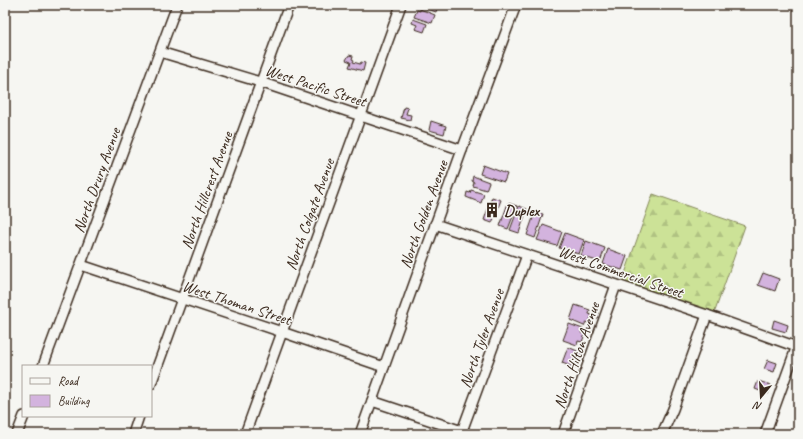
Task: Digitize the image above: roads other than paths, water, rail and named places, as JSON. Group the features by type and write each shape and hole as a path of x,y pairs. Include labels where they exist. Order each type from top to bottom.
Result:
{"street":[{"name":"North Drury Avenue","path":"43,365 177,5"},
{"name":"North Hillcrest Avenue","path":"152,381 289,5"},
{"name":"North Colgate Avenue","path":"245,434 401,5"},
{"name":"North Golden Avenue","path":"360,434 435,224 516,5"},
{"name":"West Pacific Street","path":"160,52 260,82 462,150"},
{"name":"West Commercial Street","path":"435,224 797,345"},
{"name":"North Tyler Avenue","path":"465,432 528,255"},
{"name":"West Thoman Street","path":"81,265 384,367"},
{"name":"North Hilton Avenue","path":"563,434 616,285"},
{"path":"662,434 707,315"},
{"path":"764,434 797,345"},
{"path":"372,401 465,432"},
{"path":"18,434 24,417"},
{"path":"133,434 140,417"}],"place":[{"name":"Duplex","path":"492,210"}]}
